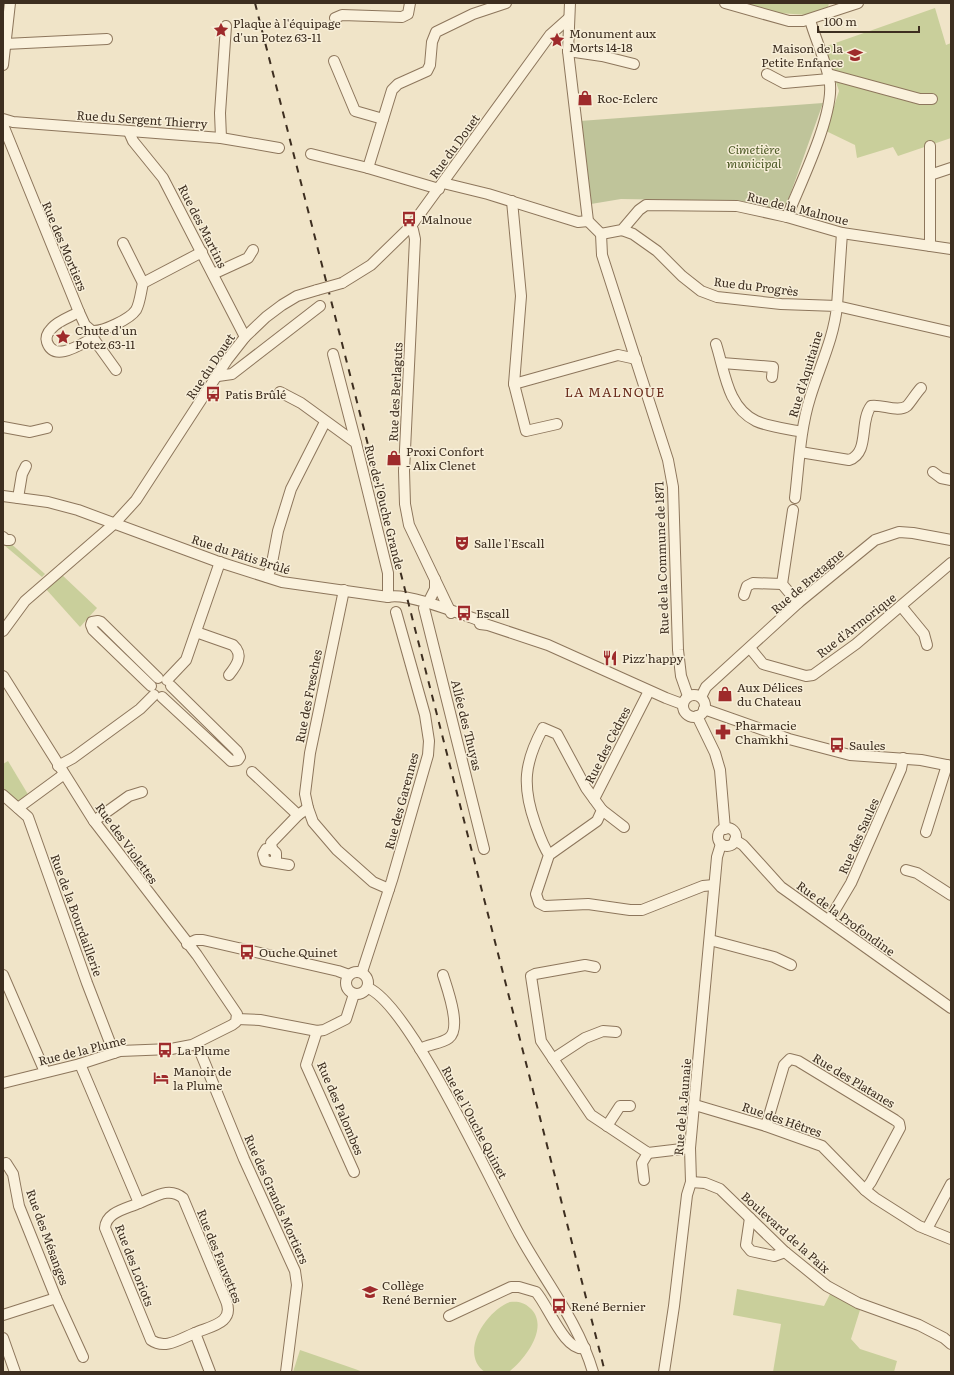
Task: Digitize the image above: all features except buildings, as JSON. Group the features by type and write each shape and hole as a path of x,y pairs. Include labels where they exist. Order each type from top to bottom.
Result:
{"street":[{"path":"3,65 10,3"},
{"path":"335,18 342,15 402,17 408,14 410,3"},
{"path":"471,3 473,14"},
{"path":"368,168 393,88 398,84 426,73 429,69 432,42 436,32 473,14 506,3"},
{"path":"570,3 568,51 588,221 600,234 622,230"},
{"path":"725,3 789,21 810,20 858,3"},
{"name":"Rue du Douet","path":"3,631 25,601 115,523 141,495 227,360 245,337 266,317 297,296 342,283 370,265 411,226 552,33 569,18"},
{"path":"787,217 824,125 829,101 828,76 810,20"},
{"path":"221,138 220,113 226,26"},
{"path":"552,33 568,38"},
{"path":"5,44 107,39"},
{"path":"568,51 602,56 634,64"},
{"path":"334,61 355,111 383,120"},
{"path":"767,74 784,83 828,76 920,99 932,99"},
{"name":"Rue du Sergent Thierry","path":"3,119 13,122 221,138 279,148"},
{"name":"Rue des Mortiers","path":"3,125 78,312 85,325 116,370"},
{"name":"Rue des Martins","path":"129,132 133,141 163,178 245,337"},
{"path":"930,146 930,246"},
{"path":"310,154 441,186 512,201 578,222 588,221"},
{"path":"930,175 951,168"},
{"path":"512,201 521,296 514,384 526,431 557,424"},
{"name":"Rue de la Malnoue","path":"622,230 639,210 651,204 737,206 787,217 842,233 951,249"},
{"name":"Rue des Berlaguts","path":"411,226 415,239 404,471 405,499 410,525 451,613"},
{"name":"Rue du Progrès","path":"622,230 633,234 657,251 682,276 701,291 717,297 837,306 951,332"},
{"name":"Rue d'Aquitaine","path":"795,498 802,432 810,398 823,363 837,306 842,233"},
{"name":"Rue de la Commune de 1871","path":"600,234 602,255 666,453 673,487 678,650 685,700"},
{"path":"78,312 52,327 47,334 47,343 50,348 55,351 63,352 92,335 127,318 136,310 143,283 124,242"},
{"path":"213,274 248,258 253,250"},
{"path":"143,283 202,252"},
{"path":"218,376 232,374 320,306"},
{"path":"618,355 629,340"},
{"path":"716,344 732,399 740,410 757,422 802,432"},
{"path":"332,354 356,443"},
{"path":"514,384 618,355 636,359"},
{"path":"722,363 773,367 772,377"},
{"path":"800,452 849,460 856,458 860,453 866,413 871,406 878,405 899,409 907,406 921,388"},
{"name":"Rue de l'Ouche Grande","path":"280,392 301,403 325,422 356,443 388,573 388,597"},
{"path":"267,577 272,568 279,527 291,489 325,422"},
{"path":"3,427 30,432 47,428"},
{"path":"18,498 22,474 26,466"},
{"path":"933,472 942,478 951,480"},
{"name":"Rue du Pâtis Brûlé","path":"3,496 64,506 115,523 220,562 292,584 411,599 423,606"},
{"path":"782,584 793,510"},
{"name":"Rue de Bretagne","path":"701,697 706,687 798,603 874,540 888,534 913,532 951,540"},
{"path":"18,808 73,758 140,709 186,660 220,562"},
{"name":"Rue d'Armorique","path":"750,648 757,659 763,664 806,676 813,675 856,644 901,606 949,570"},
{"path":"435,578 435,589 423,606 478,620 485,624 548,645 650,691 685,700 696,694 701,697 704,701 701,713 720,770 725,829"},
{"path":"744,595 747,586 754,583 782,584 798,603"},
{"name":"Rue des Fresches","path":"344,590 310,753 305,794 313,822 337,850 373,882 389,889"},
{"name":"Rue du Pâtis Brûlé","path":"388,597 393,601 423,606"},
{"name":"Allée des Thuyas","path":"423,606 484,849"},
{"path":"901,606 924,634 927,645"},
{"name":"Rue des Garennes","path":"362,972 426,767 428,741 425,715 396,612"},
{"path":"160,687 101,622 92,622 90,625 93,630 160,687 237,751 240,757 238,760 231,761 160,687"},
{"path":"196,632 233,645 238,649 240,655 237,665 229,675"},
{"name":"Rue des Violettes","path":"3,676 94,821 234,1008 237,1014 236,1020"},
{"name":"Rue des Cèdres","path":"624,827 602,810 594,799 650,691"},
{"path":"685,700 683,709 687,714 701,713 788,739 850,755 904,758 949,765 926,832"},
{"path":"549,854 542,844 530,809 525,783 532,749 543,728 557,734 586,788 594,799"},
{"name":"Rue des Saules","path":"829,920 851,883 901,769 904,758"},
{"path":"252,772 298,815"},
{"path":"94,821 129,796 142,792"},
{"name":"Rue de la Bourdaillerie","path":"3,795 28,817 87,983 114,1053"},
{"path":"290,865 274,861 277,856 272,849 271,844 298,815 308,808"},
{"path":"602,810 597,821 549,854 536,894 538,903 545,906 588,904 635,910 648,908 703,886 714,885"},
{"path":"725,829 733,831 735,840 729,846 721,844 718,841 718,835 725,829"},
{"name":"Rue de la Profondine","path":"735,840 743,845 781,887 951,1008"},
{"name":"Rue de la Jaunaie","path":"664,1372 674,1306 687,1195 691,1182 690,1148 714,885 718,851 721,844"},
{"path":"906,870 917,873 951,895"},
{"name":"Rue des Fresches","path":"373,882 385,902"},
{"path":"187,944 196,940 203,940 338,971 349,975 362,972 367,977 368,988 360,994 354,994 346,986 349,975"},
{"path":"710,940 774,957 791,965"},
{"path":"595,967 585,966 535,974 531,976 541,1041 591,1115 648,1153 690,1148"},
{"path":"420,1049 447,1039 454,1032 455,1020 443,974"},
{"path":"3,975 45,1072"},
{"name":"Rue de l'Ouche Quinet","path":"368,988 378,993 387,1002 420,1049 451,1103 512,1222 574,1325 585,1348 593,1372"},
{"path":"236,1020 260,1020 317,1031 324,1030 346,1019 354,994"},
{"name":"Rue de la Plume","path":"3,1083 80,1064 114,1053 171,1049 197,1044 232,1026 236,1020"},
{"name":"Rue des Palombes","path":"317,1031 306,1065 354,1172"},
{"path":"553,1059 585,1038 603,1031 616,1032"},
{"name":"Rue des Grands Mortiers","path":"197,1044 244,1159 295,1271 297,1285 286,1372"},
{"name":"Rue des Platanes","path":"766,1126 784,1065 790,1059 798,1061 895,1120 899,1123 900,1128 871,1182 865,1190"},
{"path":"80,1064 139,1203"},
{"name":"Rue des Hêtres","path":"695,1105 766,1126 822,1146 865,1190 919,1226 951,1239"},
{"path":"607,1126 620,1106 630,1106"},
{"path":"644,1180 642,1163 648,1153"},
{"name":"Rue des Mésanges","path":"6,1163 13,1174 19,1206 56,1298 83,1357"},
{"name":"Boulevard de la Paix","path":"691,1182 705,1183 720,1189 785,1252 816,1278 843,1295 858,1303 919,1325 944,1338 951,1344"},
{"path":"927,1229 951,1184"},
{"name":"Rue des Fauvettes","path":"139,1203 168,1191 176,1192 183,1198 229,1308 228,1315 225,1320 195,1333"},
{"name":"Rue des Loriots","path":"139,1203 111,1215 106,1221 105,1228 151,1340 164,1346 195,1333"},
{"path":"750,1218 746,1245 750,1252 774,1256 785,1252"},
{"path":"536,1292 542,1282 546,1279"},
{"path":"449,1316 513,1286 536,1292 568,1342 578,1349 585,1348"},
{"name":"Rue des Mésanges","path":"3,1315 56,1298"},
{"path":"195,1333 210,1372"},
{"path":"3,1338 15,1372"}],"green space":[{"path":"745,3 829,3 828,7 807,15 779,13"},
{"path":"935,8 946,45 951,43 951,138 898,156 893,147 857,158 855,145 826,131 839,91 824,47"},
{"name":"Cimetière municipal","path":"823,103 786,206 779,210 741,201 621,199 591,204 580,121"},
{"path":"8,541 45,574 42,577 4,545"},
{"path":"61,574 97,608 80,627 45,588"},
{"path":"8,761 29,796 16,802 3,792 3,764"},
{"path":"737,1289 824,1306 830,1294 860,1310 851,1339 860,1349 897,1361 894,1372 773,1372 781,1324 733,1315"},
{"path":"510,1302 525,1304 536,1315 538,1324 534,1341 523,1358 510,1371 485,1372 477,1364 474,1354 475,1344 485,1323 501,1307"},
{"path":"300,1350 355,1369 363,1372 293,1372"}],"railway":[{"path":"255,3 605,1372"}],"place":[{"name":"Plaque à l'équipage d'un Potez 63-11","path":"221,30"},
{"name":"Monument aux Morts 14-18","path":"557,40"},
{"name":"Maison de la Petite Enfance","path":"855,55"},
{"name":"Roc-Eclerc","path":"585,98"},
{"name":"Malnoue","path":"409,219"},
{"name":"Chute d'un Potez 63-11","path":"63,337"},
{"name":"Patis Brûlé","path":"213,394"},
{"name":"Proxi Confort - Alix Clenet","path":"394,458"},
{"name":"Salle l'Escall","path":"462,543"},
{"name":"Escall","path":"464,613"},
{"name":"Pizz'happy","path":"610,658"},
{"name":"Aux Délices du Chateau","path":"725,694"},
{"name":"Pharmacie Chamkhi","path":"723,732"},
{"name":"Saules","path":"837,745"},
{"name":"Ouche Quinet","path":"247,952"},
{"name":"La Plume","path":"165,1050"},
{"name":"Manoir de la Plume","path":"161,1078"},
{"name":"Collège René Bernier","path":"370,1292"},
{"name":"René Bernier","path":"559,1306"}],"district":[{"name":"LA MALNOUE","path":"615,391"}]}
